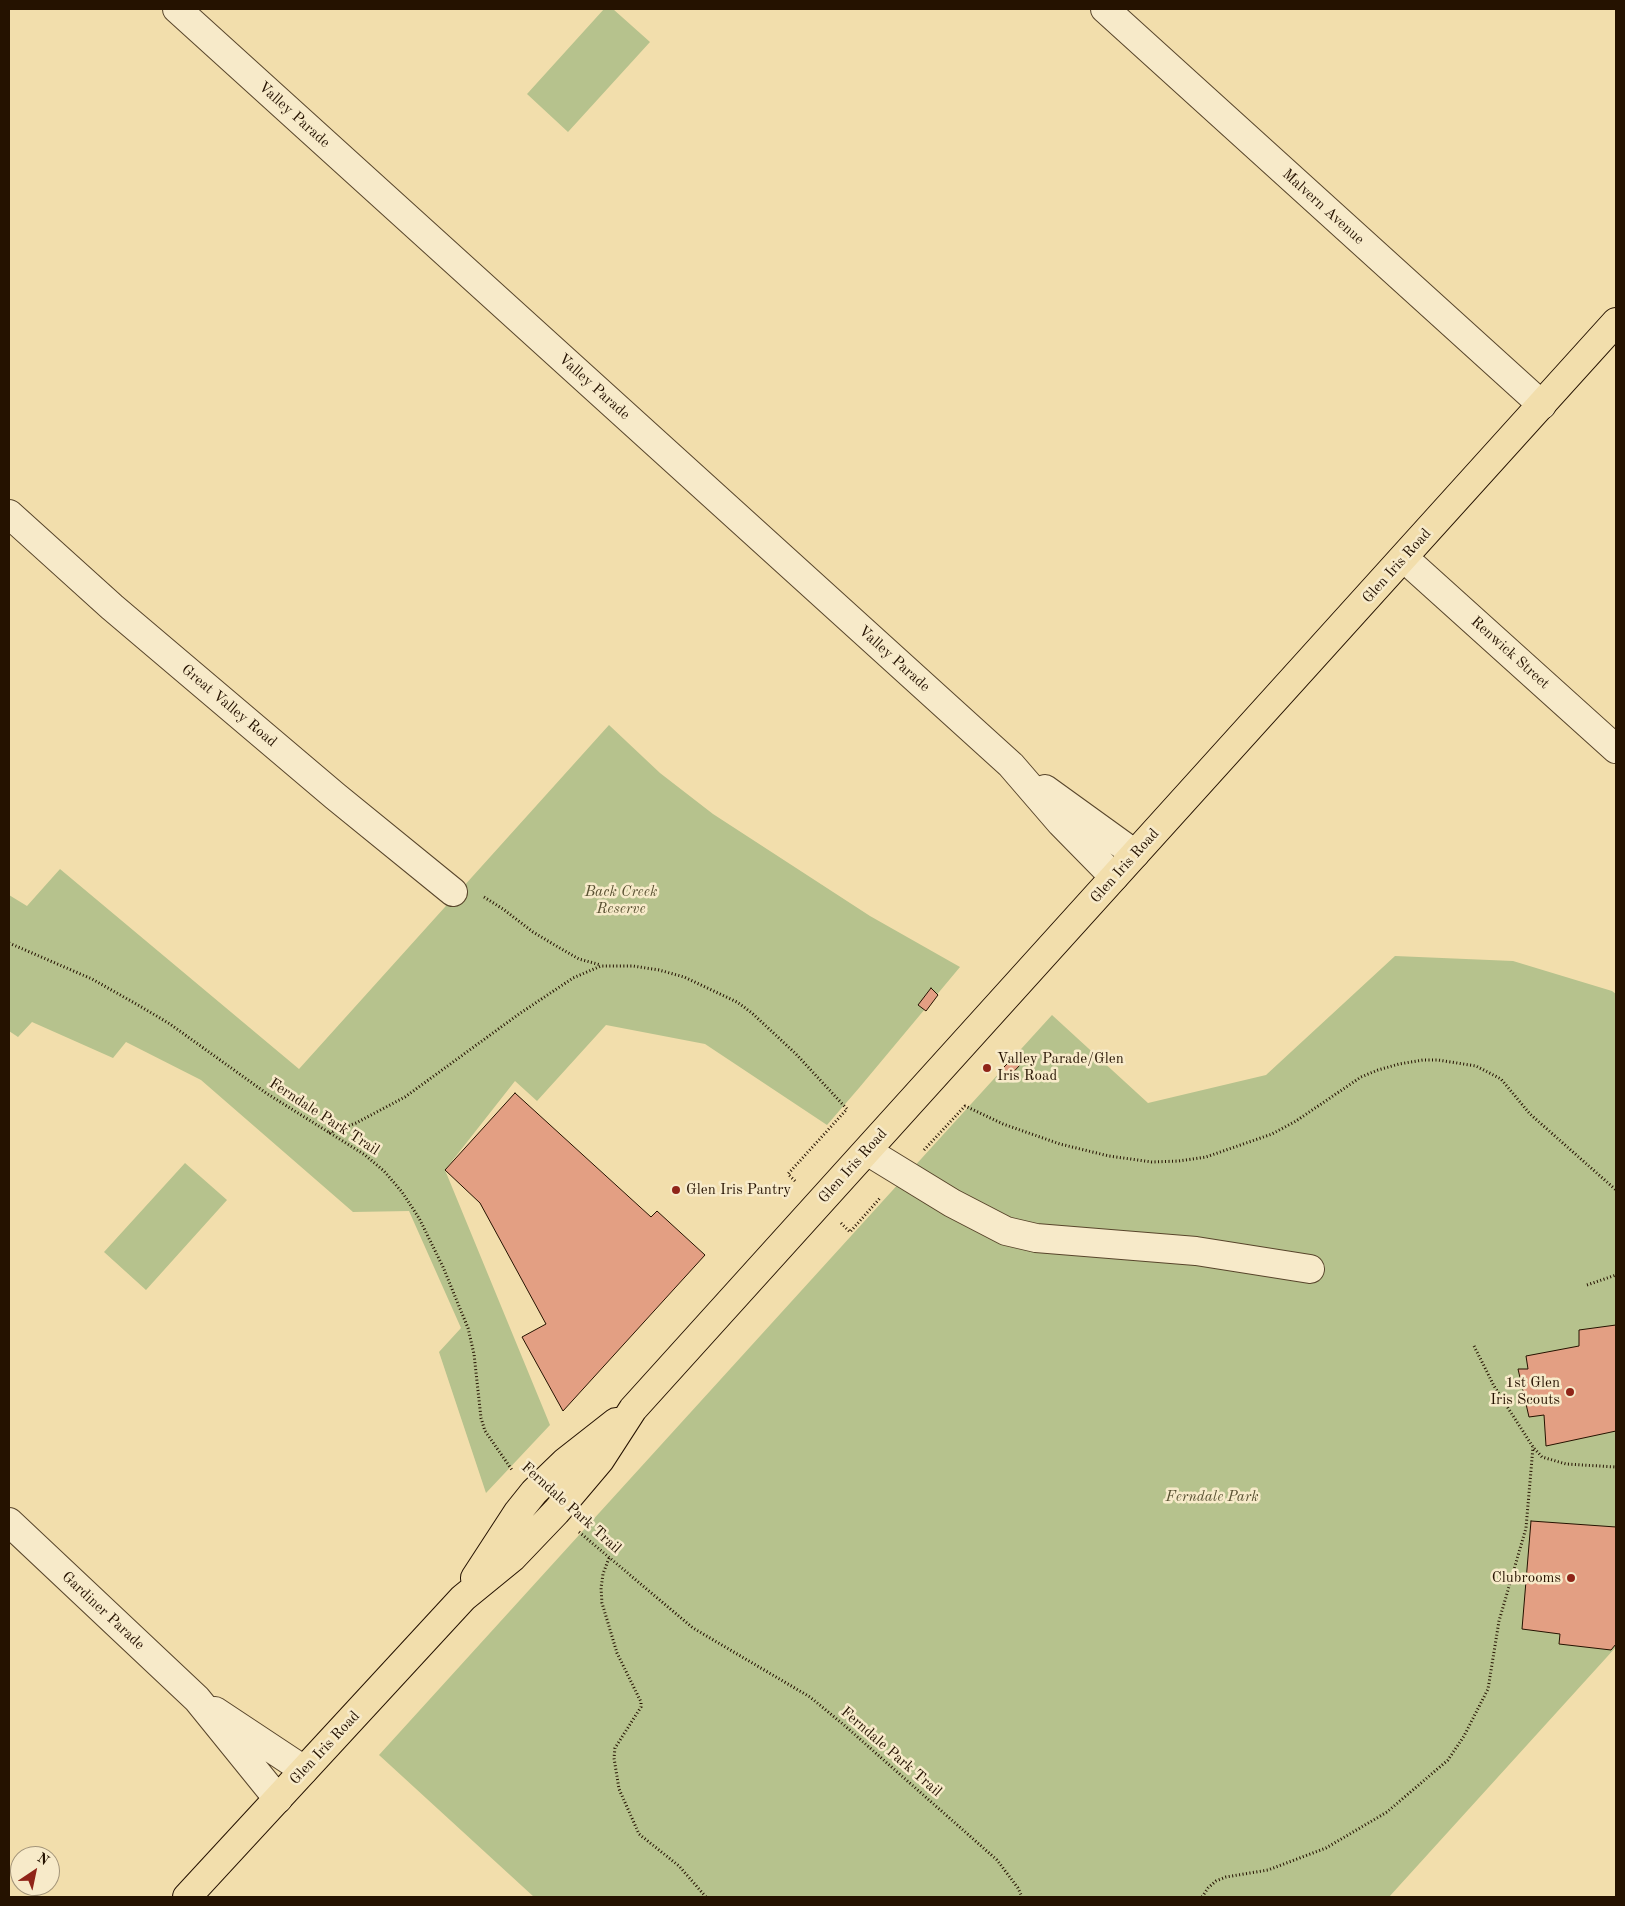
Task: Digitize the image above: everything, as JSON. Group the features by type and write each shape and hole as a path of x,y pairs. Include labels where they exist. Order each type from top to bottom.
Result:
{"main road":[{"name":"Glen Iris Road","path":"187,1897 462,1598 512,1558 556,1512 600,1460 633,1409 1616,322"},
{"name":"Glen Iris Road","path":"462,1598 501,1537 534,1492 565,1462 633,1409"}],"street":[{"name":"Valley Parade","path":"177,9 1010,765 1061,823 1114,877"},
{"name":"Malvern Avenue","path":"1105,9 1542,404"},
{"name":"Great Valley Road","path":"9,514 127,620 320,783 453,892"},
{"name":"Renwick Street","path":"1404,558 1616,749"},
{"name":"Valley Parade","path":"1010,765 1135,854"},
{"path":"868,1151 952,1203 1006,1231 1036,1238 1196,1251 1310,1269"},
{"name":"Gardiner Parade","path":"9,1522 197,1699 278,1799"},
{"name":"Gardiner Parade","path":"197,1699 304,1770"}],"path":[{"path":"453,892 460,886 482,896 533,932 579,958 601,966 633,966 659,970 684,977 737,1002 752,1013 796,1054 847,1109"},
{"name":"Ferndale Park Trail","path":"9,943 92,980 170,1024 266,1093 329,1134 365,1154 384,1171 402,1192 419,1218 443,1267 468,1328 474,1354 481,1418 485,1431 513,1472 534,1492"},
{"path":"329,1134 405,1097 518,1014 573,978 601,966"},
{"path":"965,1106 1003,1124 1060,1144 1109,1156 1152,1162 1179,1161 1206,1157 1272,1134 1296,1121 1361,1077 1378,1070 1407,1062 1438,1060 1476,1066 1501,1079 1530,1114 1616,1190"},
{"path":"1587,1285 1616,1276"},
{"path":"1474,1346 1494,1386 1533,1447 1542,1457 1550,1461 1566,1464 1616,1467"},
{"path":"1202,1897 1216,1881 1226,1877 1268,1870 1326,1848 1387,1812 1448,1760 1464,1736 1488,1689 1499,1621 1526,1528 1533,1447"},
{"name":"Ferndale Park Trail","path":"556,1512 693,1628 810,1697 844,1725 997,1860 1018,1888 1022,1897"},
{"path":"609,1558 603,1574 601,1588 602,1603 617,1653 641,1702 641,1707 615,1748 614,1758 619,1789 639,1834 679,1866 706,1897"}],"green space":[{"path":"604,9 613,9 650,42 568,132 527,94"},
{"name":"Back Creek Reserve","path":"609,725 660,773 713,814 870,916 960,967 827,1125 705,1044 606,1025 537,1101 515,1081 445,1170 550,1425 486,1493 439,1352 461,1328 409,1211 353,1212 201,1080 126,1042 113,1058 32,1022 18,1037 9,1031 9,895 27,906 60,869 299,1069"},
{"name":"Ferndale Park","path":"1395,956 1513,961 1612,991 1616,994 1616,1647 1389,1897 534,1897 379,1755 1052,1015 1148,1103 1266,1075"},
{"path":"185,1163 227,1200 146,1290 104,1252"}],"building":[{"path":"931,988 938,995 926,1011 918,1005"},
{"path":"1013,1058 1020,1065 1006,1080 999,1072"},
{"path":"515,1093 651,1217 657,1211 705,1255 563,1411 522,1337 546,1324 480,1203 445,1170"},
{"name":"1st Glen Iris Scouts","path":"1616,1325 1616,1431 1546,1446 1544,1415 1529,1417 1518,1369 1528,1369 1526,1356 1579,1346 1579,1330"},
{"name":"Clubrooms","path":"1531,1521 1616,1527 1616,1644 1611,1650 1559,1644 1560,1634 1522,1629"}],"place":[{"name":"Valley Parade/Glen Iris Road","path":"987,1068"},
{"name":"Glen Iris Pantry","path":"676,1190"},
{"name":"1st Glen Iris Scouts","path":"1570,1392"},
{"name":"Clubrooms","path":"1571,1578"}]}
